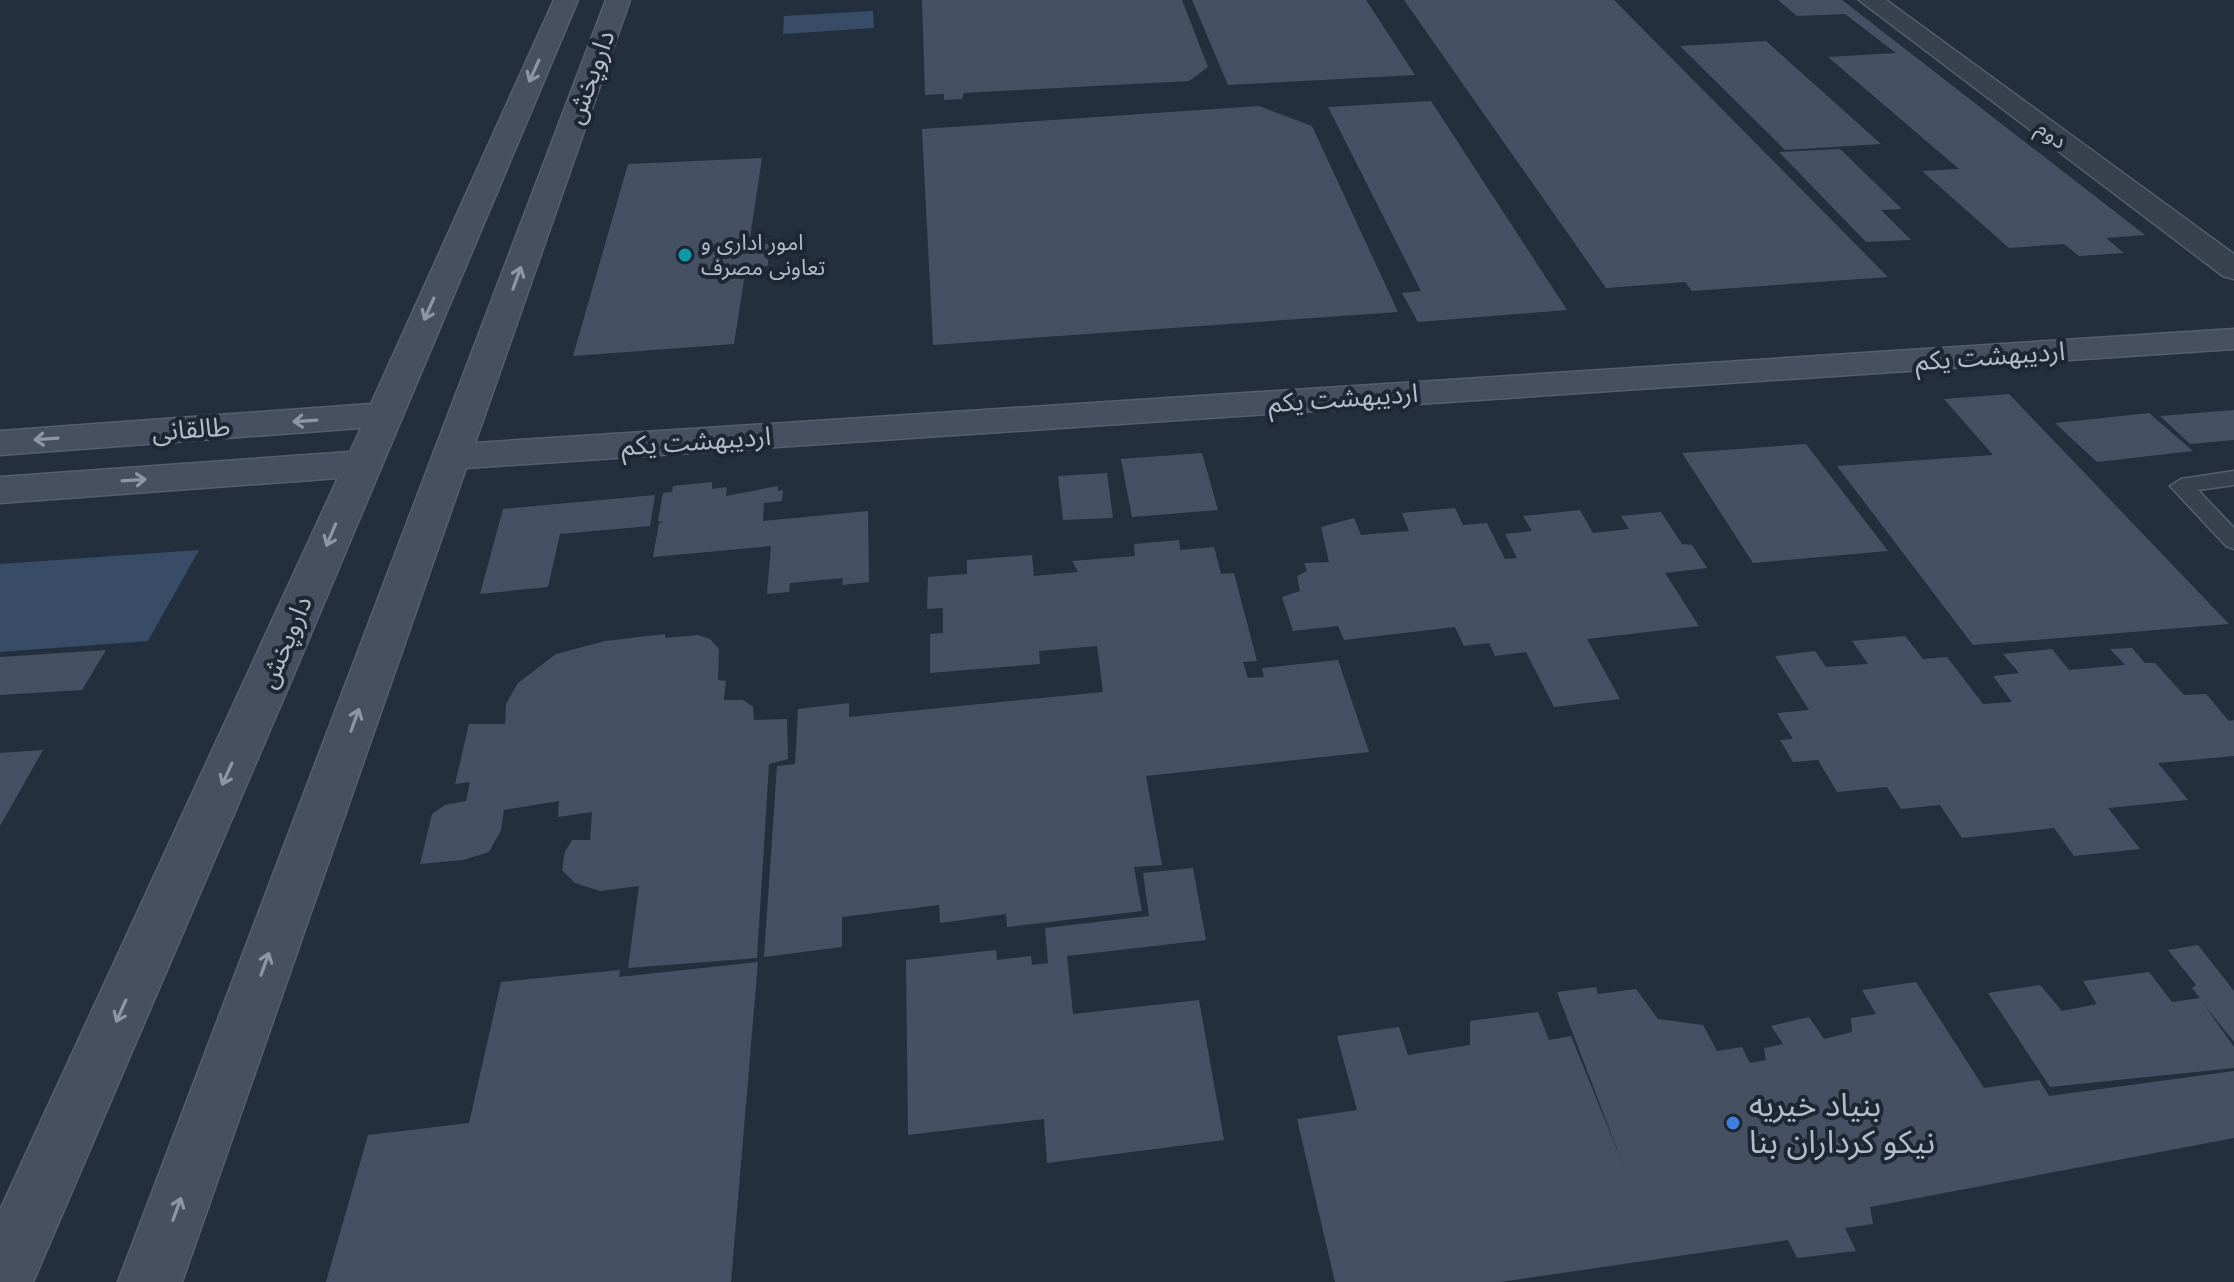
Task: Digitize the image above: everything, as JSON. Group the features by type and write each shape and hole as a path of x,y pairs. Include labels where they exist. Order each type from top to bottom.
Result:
{"street":[{"name":"داروپخش","path":"0,1282 275,667 566,0"},
{"name":"داروپخش","path":"150,1282 618,0"},
{"name":"دوم","path":"1871,0 2234,269"},
{"name":"اردیبهشت یکم","path":"452,457 2234,339"},
{"name":"طالقانی","path":"0,443 383,415"},
{"name":"طالقانی","path":"0,490 362,464"}],"lane":[{"path":"2234,478 2227,476 2181,486 2234,541"}],"water":[{"path":"873,11 874,28 783,34 784,16"},
{"path":"199,550 148,641 0,652 0,564"}],"building":[{"path":"922,0 1182,0 1208,67 1189,81 964,93 962,99 944,100 944,94 925,95"},
{"path":"1192,0 1366,0 1415,75 1228,85"},
{"path":"1404,0 1614,0 1888,277 1692,291 1685,282 1606,288"},
{"path":"1778,0 1842,0 2145,235 2106,238 2124,253 2079,256 2064,244 2009,248 1922,171 1959,169 1828,57 1896,53 1845,14 1797,16"},
{"path":"1766,41 1881,144 1785,150 1680,46"},
{"path":"1431,101 1567,310 1418,322 1402,293 1421,291 1328,107"},
{"path":"1259,106 1312,126 1398,312 933,345 922,129"},
{"path":"1840,149 1902,209 1881,210 1911,240 1866,242 1779,152"},
{"name":"امور اداری و تعاونی مصرف","path":"762,158 749,244 769,244 768,266 746,268 734,344 573,356 628,164"},
{"path":"2009,394 2229,624 1973,645 1837,466 1993,455 1944,399"},
{"path":"2234,410 2234,440 2190,444 2160,416"},
{"path":"2149,413 2193,451 2097,462 2055,423"},
{"path":"1806,444 1888,551 1753,563 1682,453"},
{"path":"1202,453 1218,510 1132,517 1121,459"},
{"path":"1107,473 1113,518 1063,520 1058,476"},
{"path":"712,482 712,489 727,487 726,496 778,486 778,491 783,490 782,501 764,503 763,521 868,511 869,582 842,585 843,578 790,583 789,592 767,594 771,546 653,557 659,523 664,522 658,521 663,493 672,492 673,486"},
{"path":"655,495 650,526 560,534 548,587 480,594 503,509"},
{"path":"1455,508 1463,525 1487,523 1505,559 1517,558 1505,534 1532,531 1523,516 1580,510 1593,533 1629,529 1621,516 1661,512 1682,544 1692,545 1707,568 1665,573 1699,626 1587,639 1620,699 1554,707 1526,652 1495,656 1489,643 1464,646 1455,627 1344,640 1338,626 1293,631 1282,597 1300,591 1297,576 1307,571 1304,563 1329,562 1321,527 1354,518 1361,535 1409,531 1402,513"},
{"path":"1179,540 1180,550 1214,547 1221,574 1234,573 1257,661 1243,662 1248,678 1264,677 1262,668 1338,660 1369,752 1146,776 1162,865 1134,867 1142,911 1007,927 1006,914 940,923 939,905 842,917 842,947 764,957 777,766 795,764 798,709 849,703 849,717 1103,692 1097,646 1039,651 1040,664 930,673 930,634 943,633 943,608 927,609 928,577 967,574 967,560 1032,555 1034,576 1078,572 1072,561 1135,556 1134,544"},
{"path":"665,634 665,638 698,635 710,639 719,649 718,680 726,681 724,700 743,700 753,707 754,720 787,719 788,759 769,764 757,958 628,968 639,886 600,891 575,883 562,870 565,852 572,840 590,840 592,812 558,817 559,801 504,810 501,830 489,852 463,860 420,864 432,814 445,805 466,801 470,782 455,784 469,724 505,724 506,704 518,683 556,654 605,641"},
{"path":"1905,636 1923,659 1947,657 1983,704 2012,702 1993,676 2019,673 2003,654 2052,649 2069,670 2125,665 2110,649 2132,648 2145,663 2155,663 2184,695 2206,694 2229,721 2234,720 2234,756 2158,763 2188,800 2108,808 2140,849 2074,856 2054,828 1962,838 1940,805 1901,809 1887,787 1837,792 1818,760 1793,762 1780,740 1793,739 1777,713 1809,710 1775,656 1815,651 1826,667 1868,664 1852,641"},
{"path":"106,650 82,690 0,695 0,657"},
{"path":"43,750 0,826 0,753"},
{"path":"1193,868 1206,940 1067,956 1073,1014 1199,1000 1224,1140 1047,1163 1044,1119 908,1135 906,960 996,950 997,960 1031,956 1032,965 1048,963 1045,928 1149,916 1143,873"},
{"path":"2198,945 2234,991 2234,1042 2202,1002 2234,1047 2234,1068 2050,1087 1988,993 2040,985 2062,1011 2097,1004 2083,981 2149,972 2172,1002 2200,998 2192,988 2196,985 2168,950"},
{"path":"758,962 731,1282 326,1282 368,1135 469,1123 501,982 620,970 619,977"},
{"path":"1916,982 1984,1088 2039,1080 2049,1096 2234,1071 2234,1138 1870,1207 1873,1224 1845,1228 1856,1251 1797,1258 1788,1240 1500,1282 1335,1282 1297,1119 1357,1110 1337,1036 1399,1027 1408,1055 1470,1045 1470,1021 1538,1012 1549,1040 1571,1036 1624,1167 1557,992 1596,987 1598,994 1636,989 1658,1019 1703,1025 1717,1051 1742,1047 1750,1063 1766,1060 1764,1048 1783,1044 1771,1026 1809,1017 1824,1039 1852,1032 1851,1018 1876,1014 1862,990"}],"place":[{"name":"امور اداری و تعاونی مصرف","path":"685,255"},
{"name":"بنیاد خیریه نیکو کرداران بنا","path":"1733,1123"}]}
